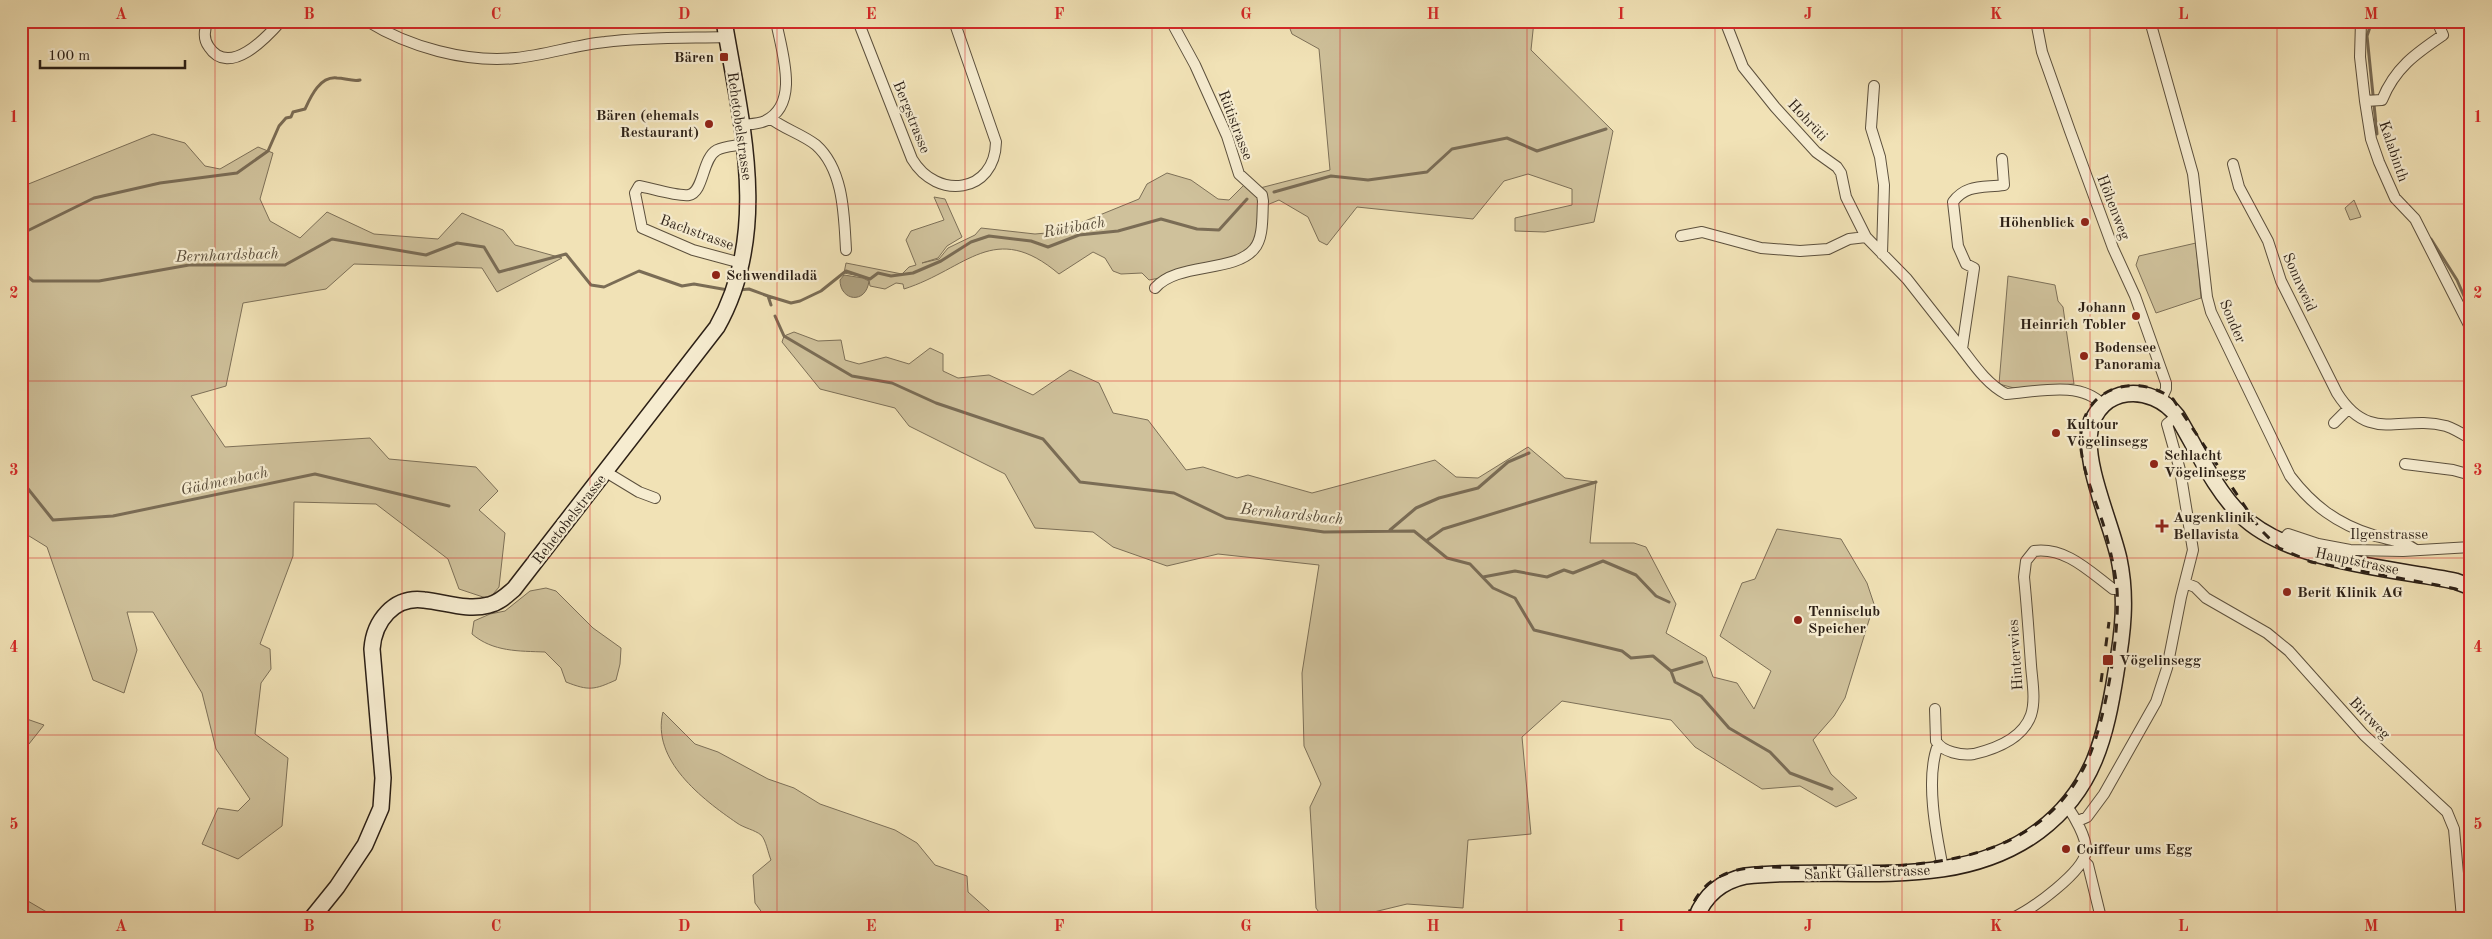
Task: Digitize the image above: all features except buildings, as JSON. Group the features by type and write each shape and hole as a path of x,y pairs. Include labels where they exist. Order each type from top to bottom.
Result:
{"main road":[{"name":"Rehetobelstrasse","path":"312,918 337,887 366,844 381,808 383,778 372,648 374,635 381,618 396,606 412,600 422,599 473,607 490,605 503,599 526,575 717,327 734,290 741,263 748,196 742,125 724,21"},
{"path":"2104,405 2113,398 2129,393 2146,394 2161,400"},
{"name":"Hauptstrasse","path":"2161,400 2177,416 2234,507 2250,523 2282,541 2326,557 2455,581 2471,587"},
{"name":"Sankt Gallerstrasse","path":"1696,918 1700,907 1714,890 1732,880 1746,876 1882,874 1943,868 1982,860 2014,847 2038,832 2067,806 2090,771 2106,729 2122,639 2124,615 2119,558 2089,450 2091,425 2104,405"}],"street":[{"path":"208,21 205,32 207,44 216,55 232,58 253,49 281,21"},
{"path":"367,21 404,40 460,56 488,58 515,58 605,42 726,37"},
{"path":"742,125 759,123 770,118 781,106 786,91 776,21"},
{"name":"Bergstrasse","path":"858,21 912,159 926,177 940,185 952,187 974,182 983,176 994,158 996,142 954,21"},
{"name":"Rütistrasse","path":"1155,288 1168,277 1236,260 1255,249 1260,236 1263,201 1262,195 1239,174 1227,136 1195,65 1171,21"},
{"name":"Hohrüti","path":"1725,21 1743,67 1775,107 1810,145 1841,173 1846,197 1866,237 1907,279 1980,373 1998,390 2006,394 2076,391 2095,397 2104,405"},
{"name":"Höhenweg","path":"2036,21 2042,52 2070,131 2113,248 2135,296 2166,383 2166,389 2161,400"},
{"name":"Sonder","path":"2150,21 2193,174 2207,297 2211,312 2290,476 2302,492 2327,514 2360,531 2405,542 2416,550"},
{"name":"Kalabinth","path":"2361,21 2360,58 2370,101 2371,139 2383,174 2396,198 2415,219 2471,330"},
{"path":"2370,101 2382,100 2396,72 2423,49 2443,36 2437,21"},
{"path":"1874,86 1871,128 1880,157 1884,185 1882,254"},
{"path":"770,118 816,146 830,163 844,213 846,250"},
{"name":"Bachstrasse","path":"741,263 693,250 642,228 635,193 639,186 682,195 691,195 697,191 711,155 718,149 744,144"},
{"path":"1962,349 1974,268 1966,264 1958,246 1953,202 1960,193 1968,189 2004,185 2002,159"},
{"name":"Sonnweid","path":"2233,164 2239,187 2268,242 2281,281 2336,393 2347,410"},
{"path":"1681,236 1702,232 1761,248 1800,251 1828,249 1849,239 1866,237"},
{"path":"2334,423 2347,410 2367,421 2383,425 2436,424 2447,426 2471,439"},
{"path":"2078,821 2087,817 2104,794 2156,702 2167,668 2193,550 2180,470 2167,424 2177,416"},
{"path":"2406,464 2453,470 2471,475"},
{"path":"606,472 639,492 655,498"},
{"name":"Ilgenstrasse","path":"2282,541 2288,534 2338,549 2375,551 2471,547"},
{"name":"Hinterwies","path":"1938,744 1955,753 1968,755 1982,752 1996,747 2021,731 2031,714 2033,687 2024,577 2026,561 2034,551 2047,549 2065,554 2113,589 2123,589"},
{"name":"Birtweg","path":"2185,583 2195,587 2206,598 2267,633 2289,651 2364,736 2447,812 2454,829 2462,918"},
{"path":"1935,710 1938,744 1935,751 1932,791 1943,868"},
{"path":"2014,918 2073,874 2083,860 2085,845 2078,828 2078,821 2067,806"},
{"path":"2083,860 2088,865 2101,918"}],"shaded area":[{"path":"1287,21 1534,21 1531,50 1613,131 1594,222 1545,232 1515,231 1515,218 1572,205 1572,189 1528,174 1504,181 1473,219 1357,207 1327,245 1319,241 1308,217 1279,200 1267,205 1260,188 1330,170 1319,49 1292,34"},
{"path":"153,134 185,143 205,166 220,169 258,147 273,153 260,199 270,221 300,238 327,212 374,234 438,239 462,213 503,230 515,245 562,258 497,292 482,268 354,264 326,289 243,303 226,386 191,396 225,447 370,438 389,459 476,467 498,491 479,510 505,533 499,587 489,599 459,589 448,559 376,504 294,502 293,556 260,644 270,649 271,669 261,683 255,734 288,758 282,826 238,859 202,844 218,808 238,811 250,799 216,749 202,693 153,612 127,612 137,650 124,693 93,680 47,547 21,531 21,187"},
{"path":"1167,173 1191,180 1218,199 1229,200 1244,185 1249,189 1259,204 1255,242 1252,247 1245,252 1220,262 1187,272 1149,280 1142,273 1121,274 1113,271 1105,258 1093,252 1059,274 1036,258 1016,250 998,249 981,253 904,289 903,284 896,283 885,289 870,286 869,280 864,277 844,273 846,263 902,274 909,267 916,265 906,240 911,231 944,220 934,197 945,199 962,237 947,246 938,258 922,263 939,259 948,248 975,235 981,228 1035,234 1058,232 1139,199 1147,184"},
{"path":"2354,200 2361,217 2350,220 2345,208"},
{"path":"2196,243 2201,298 2156,313 2136,265 2139,256"},
{"path":"844,275 863,278 869,281 867,289 859,297 848,296 841,287 840,280"},
{"path":"2008,276 2055,285 2058,301 2063,307 2074,384 2014,388 1999,384"},
{"path":"794,332 818,341 841,340 845,360 859,364 886,357 909,364 930,348 943,354 943,371 958,378 989,375 1033,395 1070,370 1099,383 1113,413 1148,420 1186,470 1203,467 1237,478 1248,475 1312,493 1435,460 1456,477 1478,478 1528,447 1565,478 1596,482 1590,543 1634,543 1646,547 1676,604 1666,633 1706,657 1713,677 1737,683 1754,709 1771,671 1720,636 1742,583 1755,579 1777,529 1841,539 1867,583 1874,604 1845,698 1834,716 1813,740 1831,774 1857,798 1836,807 1800,786 1762,789 1695,747 1671,720 1562,701 1522,737 1531,834 1468,840 1463,908 1407,904 1349,918 1323,918 1316,908 1310,807 1321,784 1304,746 1302,673 1319,565 1218,554 1167,566 1113,547 1093,532 1035,528 1005,474 909,426 895,408 820,389 782,342 784,336"},
{"path":"546,588 556,591 593,628 621,648 616,680 591,688 574,685 566,682 561,668 545,652 516,651 497,647 480,640 472,634 474,621 490,614 505,611 530,591"},
{"path":"663,712 695,744 718,752 768,779 794,788 820,804 895,830 917,843 935,865 967,876 968,892 997,918 766,918 755,903 753,875 771,860 764,840 759,833 737,823 709,802 682,776 672,762 665,746 661,730"},
{"path":"21,717 44,725 21,754"},
{"path":"21,897 57,918 21,918"}],"waterway":[{"path":"2372,21 2367,36 2377,134"},
{"path":"21,234 94,198 160,183 237,173 268,151 279,126 286,118 291,117 293,112 305,109 313,93 326,80 331,78 360,80"},
{"name":"Rütibach","path":"1274,192 1331,176 1368,180 1427,172 1452,149 1507,138 1537,151 1606,129"},
{"name":"Rütibach","path":"768,296 791,303 800,301 821,291 846,271 870,279 878,273 891,276 913,273 941,261 971,242 989,236 1031,241 1048,247 1079,235 1118,231 1161,219 1197,229 1219,230 1247,199"},
{"name":"Bernhardsbach","path":"21,271 33,281 99,281 189,265 285,265 332,239 426,255 457,243 484,247 499,272 566,254 591,285 604,287 639,271 682,286 694,284 728,290"},
{"path":"2431,239 2457,280 2471,312"},
{"name":"Bernhardsbach","path":"739,290 749,289 768,296 771,305"},
{"name":"Bernhardsbach","path":"775,316 784,336 852,376 892,383 936,403 1043,439 1080,482 1174,493 1226,518 1324,532 1414,531 1447,558 1470,564 1493,588 1515,598 1534,630 1622,651 1631,658 1653,656 1671,671 1675,682 1701,696 1729,728 1770,752 1790,773 1832,789"},
{"path":"1390,530 1416,508 1439,498 1478,488 1508,462 1529,453"},
{"name":"Gädmenbach","path":"21,480 53,520 113,516 315,474 449,506"},
{"path":"1426,541 1443,529 1596,482"},
{"path":"1483,577 1515,571 1547,577 1564,570 1573,573 1603,561 1636,575 1656,596 1669,602"},
{"path":"1671,671 1702,662"},
{"path":"21,913 27,918"}],"railway":[{"path":"1687,918 1692,905 1704,888 1715,879 1731,872 1763,867 1847,868 1889,866 1930,862 1969,855 2006,842 2039,822 2067,794 2089,757 2095,740 2106,698 2114,651 2117,607 2115,574 2105,530 2088,481 2082,456 2081,432 2085,416 2093,403 2104,394 2116,388 2130,386 2145,387 2159,391 2173,399 2260,529 2279,548 2311,562 2456,589 2471,597"},
{"path":"2101,682 2109,622"}],"place":[{"name":"Bären","path":"724,57"},
{"name":"Bären (ehemals Restaurant)","path":"709,124"},
{"name":"Höhenblick","path":"2085,222"},
{"name":"Schwendiladä","path":"716,275"},
{"name":"Johann Heinrich Tobler","path":"2136,316"},
{"name":"Bodensee Panorama","path":"2084,356"},
{"name":"Kultour Vögelinsegg","path":"2056,433"},
{"name":"Schlacht Vögelinsegg","path":"2154,464"},
{"name":"Augenklinik Bellavista","path":"2162,526"},
{"name":"Berit Klinik AG","path":"2287,592"},
{"name":"Tennisclub Speicher","path":"1798,620"},
{"name":"Vögelinsegg","path":"2108,660"},
{"name":"Coiffeur ums Egg","path":"2066,849"}]}
